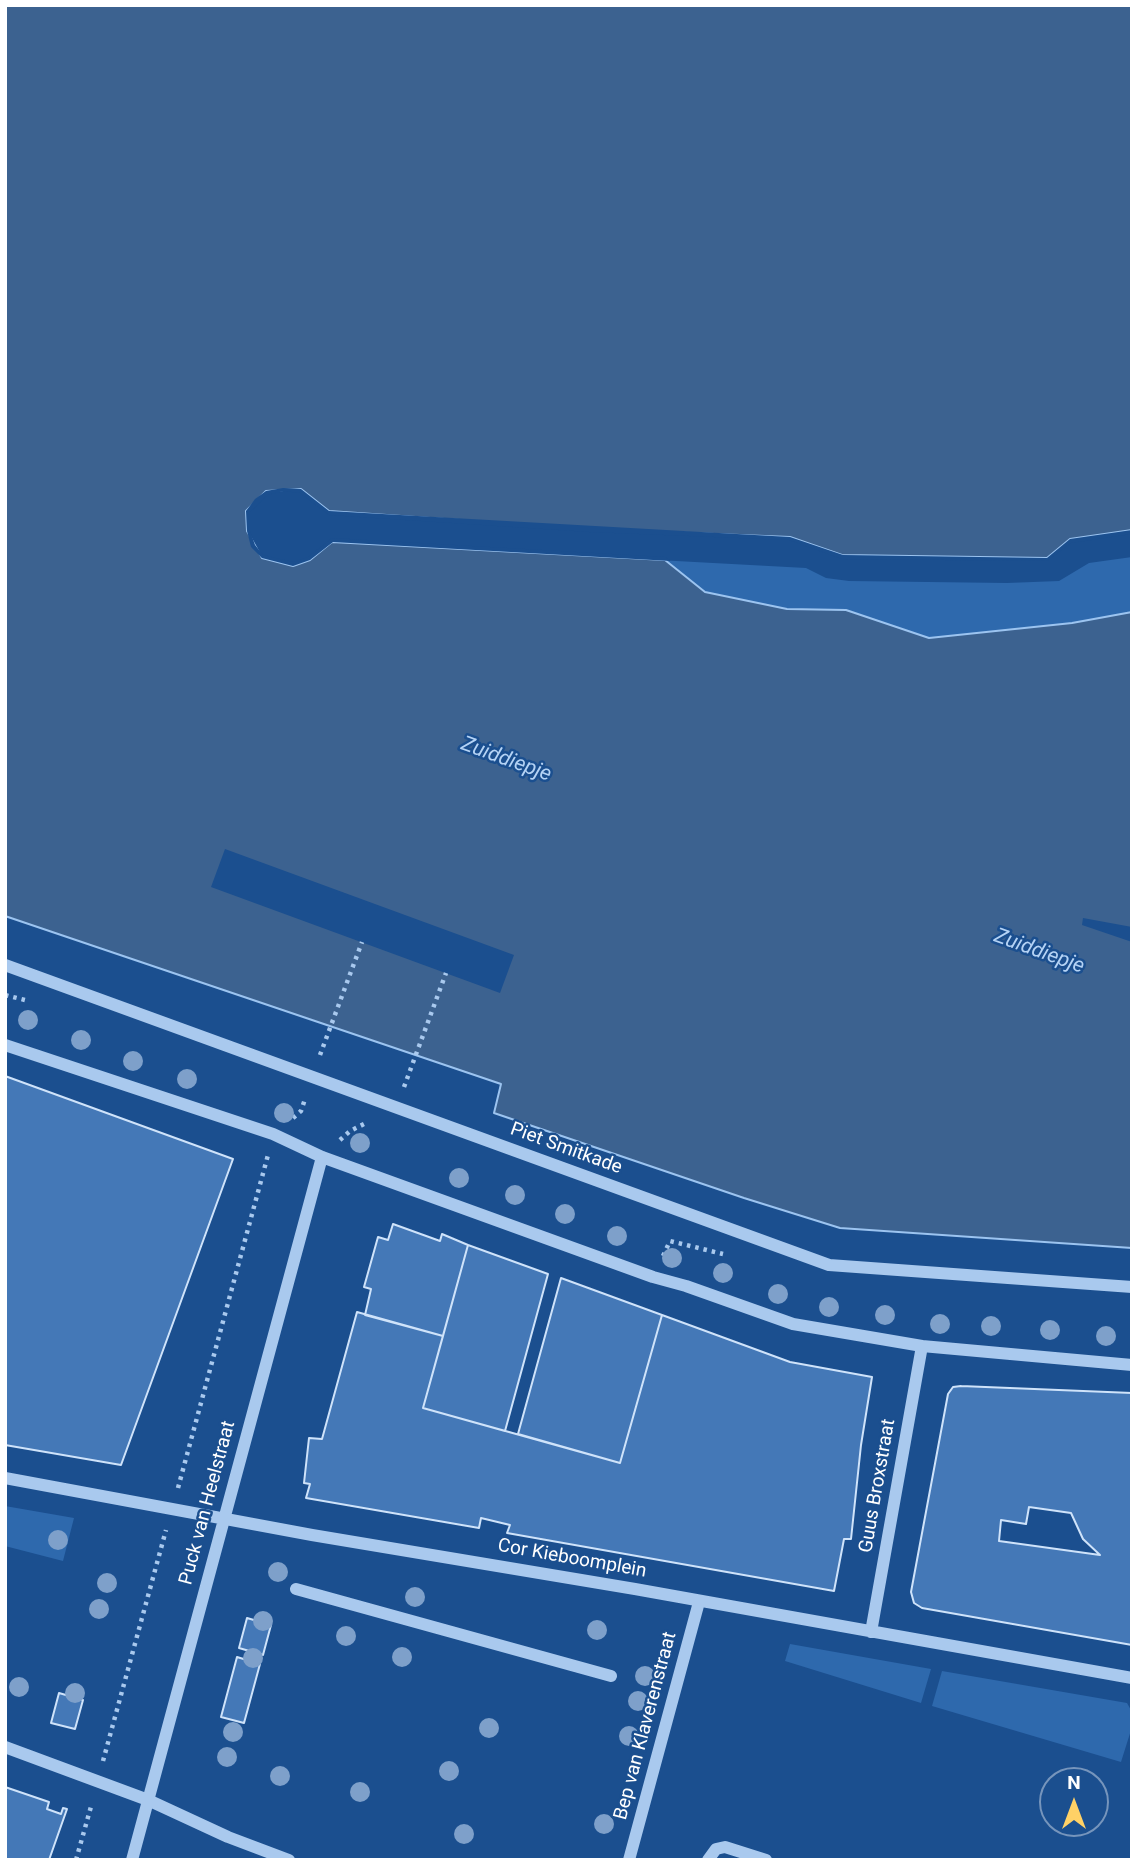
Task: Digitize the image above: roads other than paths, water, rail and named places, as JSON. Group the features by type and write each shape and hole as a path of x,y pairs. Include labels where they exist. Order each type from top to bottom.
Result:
{"street":[{"name":"Piet Smitkade","path":"5,965 829,1265 1132,1287"},
{"path":"5,1045 273,1135 322,1157 653,1277 793,1324 922,1346 1132,1365"},
{"name":"Puck van Heelstraat","path":"132,1860 322,1157"},
{"name":"Guus Broxstraat","path":"872,1632 922,1346"},
{"name":"Cor Kieboomplein","path":"5,1478 1132,1678"},
{"path":"296,1589 611,1676"},
{"name":"Bep van Klaverenstraat","path":"629,1860 699,1602"},
{"path":"5,1747 98,1780 148,1800 228,1838 289,1860"},
{"path":"708,1860 716,1849 725,1846 766,1860"}],"water":[{"name":"Zuiddiepje","path":"5,5 1132,5 1132,530 1070,539 1047,558 842,555 790,537 589,529 329,511 301,489 266,491 246,511 247,531 262,558 293,566 310,560 332,542 665,560 705,592 787,609 846,610 929,638 1072,623 1132,612 1132,1248 840,1228 494,1113 501,1084 5,916"}]}
